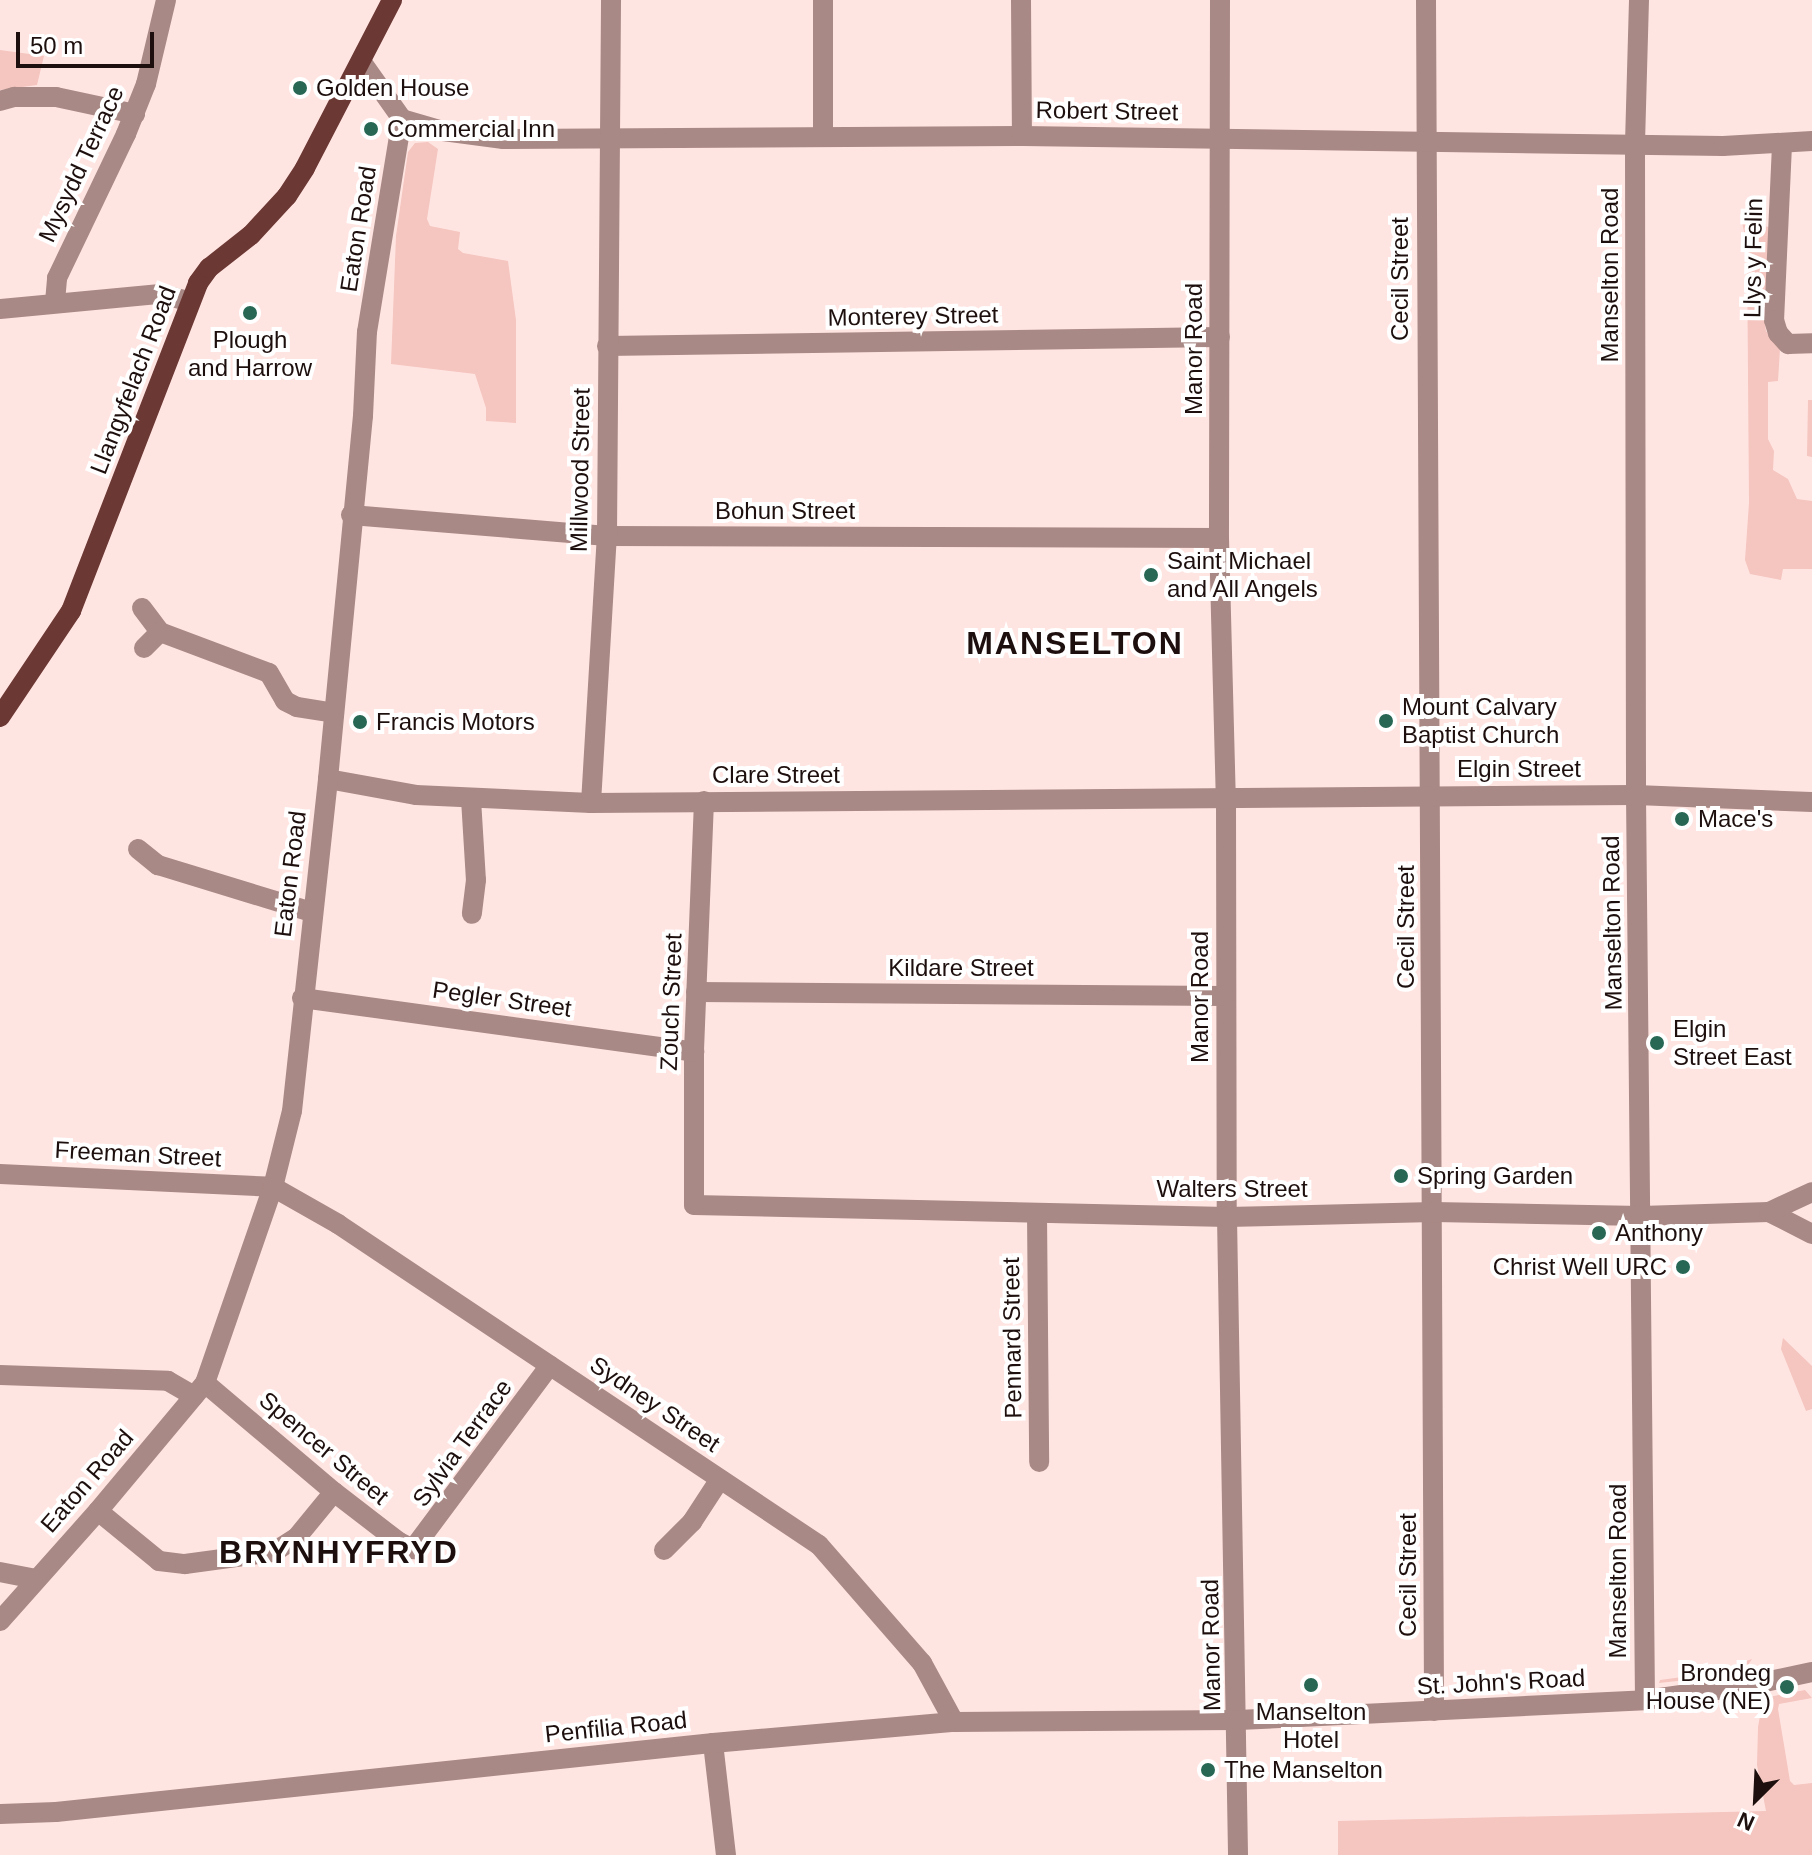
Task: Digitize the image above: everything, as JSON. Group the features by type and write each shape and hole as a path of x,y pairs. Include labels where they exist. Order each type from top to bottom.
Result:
{"main road":[{"name":"Llangyfelach Road","path":"0,717 71,611 189,301 209,268 251,235 287,196 392,0"}],"street":[{"name":"Mysydd Terrace","path":"55,302 57,278 135,114 146,84 166,0"},
{"name":"Millwood Street","path":"591,803 607,536 611,0"},
{"path":"823,0 823,136"},
{"path":"1021,0 1022,136"},
{"name":"Manor Road","path":"1220,0 1219,538 1226,799 1227,1217 1239,1720 1238,1855"},
{"name":"Cecil Street","path":"1426,0 1434,1711"},
{"name":"Manselton Road","path":"1639,0 1635,145 1636,795 1645,1700"},
{"path":"361,61 402,119"},
{"path":"0,101 14,97 56,97 135,114"},
{"name":"Robert Street","path":"402,119 443,131 503,139 1022,136 1635,145 1782,145 1812,141"},
{"name":"Eaton Road","path":"0,1621 98,1511 200,1389 273,1187 292,1111 363,416 367,332 402,119"},
{"name":"Llys y Felin","path":"1782,145 1774,320 1778,333 1788,344 1812,343"},
{"path":"0,309 160,294 189,301"},
{"name":"Monterey Street","path":"607,346 1220,337"},
{"name":"Bohun Street","path":"351,515 607,536 1219,538"},
{"path":"142,608 160,632 269,673 275,690 297,707 333,713"},
{"path":"144,648 160,632"},
{"name":"Clare Street","path":"328,779 416,795 591,803 1226,799"},
{"name":"Elgin Street","path":"1226,799 1636,795 1812,802"},
{"path":"471,799 476,880 472,914"},
{"name":"Zouch Street","path":"694,1205 694,1052 704,801"},
{"path":"138,849 158,865 312,912"},
{"name":"Kildare Street","path":"696,992 1225,996"},
{"name":"Pegler Street","path":"302,998 694,1052"},
{"name":"Freeman Street","path":"0,1174 273,1187"},
{"name":"Sydney Street","path":"273,1187 338,1224 819,1545 922,1663 954,1722"},
{"name":"Walters Street","path":"694,1205 1227,1217 1434,1212 1641,1216 1769,1212 1812,1192"},
{"name":"Walters Street","path":"1769,1212 1812,1234"},
{"name":"Pennard Street","path":"1037,1213 1039,1462"},
{"name":"Sylvia Terrace","path":"413,1549 550,1365"},
{"name":"Spencer Street","path":"0,1375 168,1381 200,1389 399,1542 413,1549"},
{"path":"664,1550 692,1522 720,1479"},
{"path":"98,1511 159,1561 185,1564 274,1552 297,1537 334,1492"},
{"path":"0,1572 36,1579"},
{"name":"St. John's Road","path":"1239,1720 1645,1700 1746,1686 1812,1672"},
{"name":"Penfilia Road","path":"0,1814 56,1812 713,1743 954,1722 1239,1720"},
{"path":"713,1743 726,1855"}],"shaded area":[{"path":"0,50 44,56 37,85 0,90"},
{"path":"428,142 438,149 427,219 430,226 460,232 458,249 463,253 508,261 516,320 516,423 486,421 486,408 475,374 391,364 396,236 408,152 415,143"},
{"path":"1742,222 1769,227 1764,320 1766,331 1780,349 1778,381 1768,382 1768,439 1774,451 1773,470 1788,479 1797,499 1812,501 1812,569 1783,569 1781,580 1750,574 1745,560 1749,503 1747,246"},
{"path":"1808,400 1812,400 1812,457 1807,456"},
{"path":"1783,1338 1812,1366 1812,1409 1806,1411 1781,1349"},
{"path":"1752,1659 1748,1665 1714,1677 1659,1683 1660,1680 1712,1673"},
{"path":"1805,1690 1812,1698 1779,1704 1778,1709 1790,1781 1794,1785 1812,1783 1812,1855 1338,1855 1338,1821 1766,1811 1757,1765 1762,1705 1769,1697"}],"place":[{"name":"Golden House","path":"300,88"},
{"name":"Commercial Inn","path":"371,129"},
{"name":"Plough and Harrow","path":"250,313"},
{"name":"Saint Michael and All Angels","path":"1151,575"},
{"name":"Mount Calvary Baptist Church","path":"1386,721"},
{"name":"Francis Motors","path":"360,722"},
{"name":"Mace's","path":"1682,819"},
{"name":"Elgin Street East","path":"1657,1043"},
{"name":"Spring Garden","path":"1401,1176"},
{"name":"Anthony","path":"1599,1233"},
{"name":"Christ Well URC","path":"1683,1267"},
{"name":"Manselton Hotel","path":"1311,1685"},
{"name":"Brondeg House (NE)","path":"1787,1687"},
{"name":"The Manselton","path":"1208,1770"}],"district":[{"name":"MANSELTON","path":"1075,643"},
{"name":"BRYNHYFRYD","path":"339,1552"}]}
